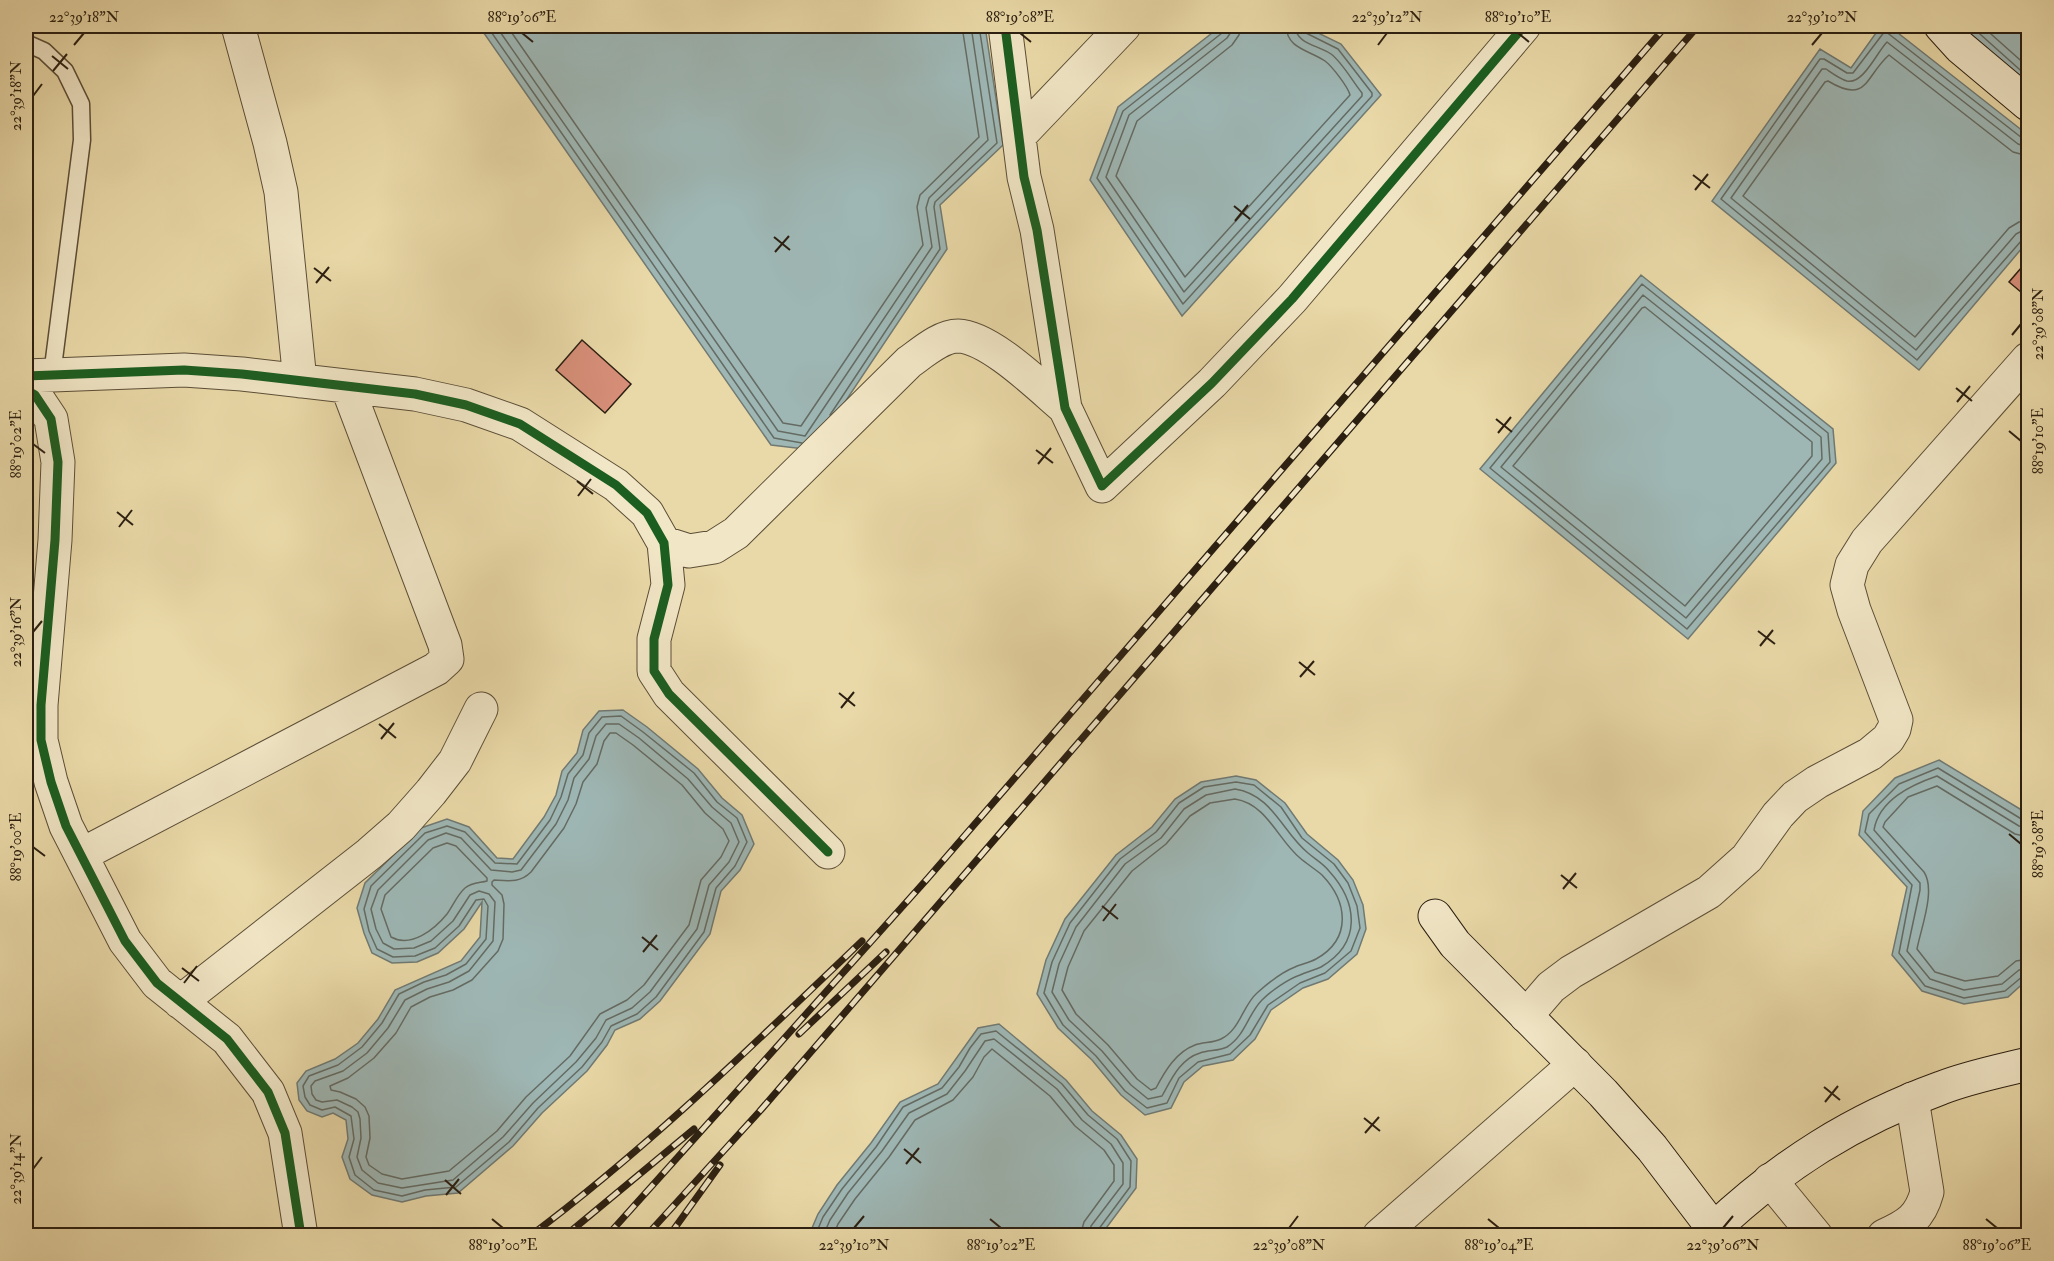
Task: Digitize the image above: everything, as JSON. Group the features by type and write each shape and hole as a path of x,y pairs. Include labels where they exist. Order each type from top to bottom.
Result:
{"street":[{"path":"238,26 281,192 300,381"},
{"path":"1005,26 1024,177 1037,230 1065,408 1102,486 1212,383 1292,299 1524,26"},
{"path":"1020,135 1124,26"},
{"path":"1950,36 2028,104"},
{"path":"664,543 689,551 714,546 736,533 909,362 937,343 957,336 979,340 1065,408"},
{"path":"1537,1003 1571,972 1709,892 1747,858 1778,815 1795,797 1816,782 1870,754 1888,740 1896,720 1854,610 1847,585 1851,565 1867,542 2028,359"},
{"path":"301,1236 285,1133 268,1092 227,1039 158,983 125,941 66,826 51,782 41,740 41,705 55,540 58,462 51,419 35,395 34,381 184,370 242,374 415,394 466,405 520,424 616,485 647,513 664,543 668,585 654,639 654,671 669,694 828,852"},
{"path":"81,855 436,669 447,659 445,645 347,386"},
{"path":"180,1002 369,854 401,826 455,761 481,709"},
{"path":"1435,915 1455,944 1537,1003 1575,1064 1652,1148 1737,1210 1816,1236"},
{"path":"1379,1236 1575,1064"},
{"path":"1737,1210 1811,1151 1878,1113 1943,1087 2028,1064"},
{"path":"1884,1236 1904,1227 1916,1217 1927,1192 1912,1099"}],"lane":[{"path":"26,43 44,51 65,71 81,104 82,140 34,381"}],"water":[{"path":"479,26 985,26 1003,145 940,205 947,249 813,450 771,445"},
{"path":"1221,26 1304,26 1341,44 1381,95 1182,316 1090,180 1118,107"},
{"path":"1881,26 1889,26 2028,135 2028,241 1919,370 1712,201 1820,49 1851,68"},
{"path":"1962,26 2028,26 2028,85"},
{"path":"1641,275 1833,429 1836,463 1688,639 1480,469"},
{"path":"623,710 698,769 722,798 742,815 754,844 740,870 721,891 710,934 660,1001 640,1019 615,1030 607,1045 587,1071 542,1113 513,1146 458,1193 426,1196 402,1202 372,1195 350,1179 342,1157 348,1139 346,1120 333,1113 322,1117 307,1111 299,1100 297,1083 306,1071 335,1059 358,1043 378,1019 395,990 461,961 480,937 482,902 464,929 438,953 417,962 392,963 372,953 364,933 357,908 365,883 421,828 447,819 469,827 497,858 513,859 544,817 556,795 562,771 577,753 583,730 599,711"},
{"path":"1939,760 2025,812 2028,824 2028,979 2008,997 1964,1004 1922,991 1892,955 1907,887 1859,835 1863,811 1895,778"},
{"path":"1236,776 1256,780 1285,803 1307,834 1338,860 1353,880 1363,905 1366,929 1357,954 1328,979 1303,988 1271,1010 1255,1039 1233,1060 1203,1066 1184,1082 1171,1108 1145,1115 1121,1095 1092,1060 1058,1028 1037,994 1046,960 1065,919 1116,855 1152,827 1175,799 1201,782"},
{"path":"999,1024 1066,1080 1092,1111 1121,1135 1137,1159 1136,1188 1101,1235 809,1235 818,1214 837,1185 900,1102 938,1084 978,1028"}],"building":[{"path":"2028,260 2028,298 2009,282"},
{"path":"582,340 631,384 605,413 556,370"}],"railway":[{"path":"607,1236 928,878 1666,26"},
{"path":"646,1236 759,1112 1698,26"},
{"path":"530,1236 617,1167 659,1130 862,941"},
{"path":"799,1034 886,952"},
{"path":"565,1236 694,1129"},
{"path":"669,1236 720,1165"}],"cycle path":[{"path":"1005,26 1024,177 1037,230 1065,408 1102,486 1212,383 1292,299 1524,26"},
{"path":"26,376 184,370 242,374 415,394 466,405 520,424 616,485 647,513 664,543 668,585 654,639 654,671 669,694 828,852"},
{"path":"26,390 35,395 51,419 58,462 55,540 41,705 41,740 51,782 66,826 125,941 157,983 227,1039 268,1092 285,1133 301,1236"}]}
